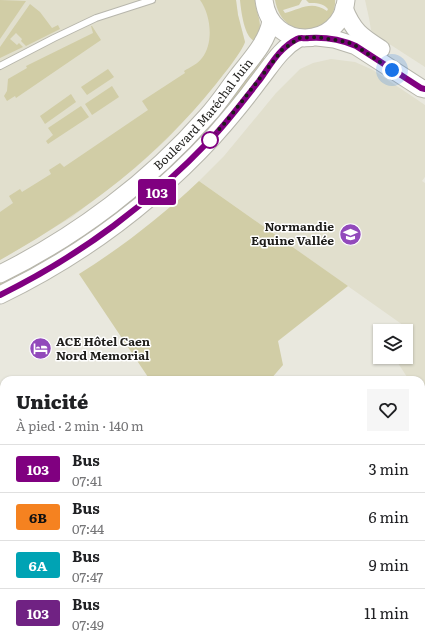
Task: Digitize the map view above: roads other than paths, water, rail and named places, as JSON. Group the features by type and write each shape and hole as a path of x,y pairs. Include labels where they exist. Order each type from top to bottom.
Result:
{"main road":[{"path":"264,0 267,14 271,21 283,32 299,38 317,37 334,39 356,46 421,88 425,89"},
{"path":"317,37 334,26 341,18 345,4"},
{"path":"345,4 352,25 362,36 425,78"},
{"name":"Boulevard Maréchal Juin","path":"0,274 55,244 76,230 131,189 164,160 209,115 266,37 271,21"},
{"name":"Boulevard Maréchal Juin","path":"0,295 24,283 94,242 164,186 214,136 282,50 299,38"}],"lane":[{"path":"0,66 96,18 152,0"}],"place":[{"name":"Normandie Equine Vallée","path":"350,234"},
{"name":"ACE Hôtel Caen Nord Memorial","path":"41,349"}]}
